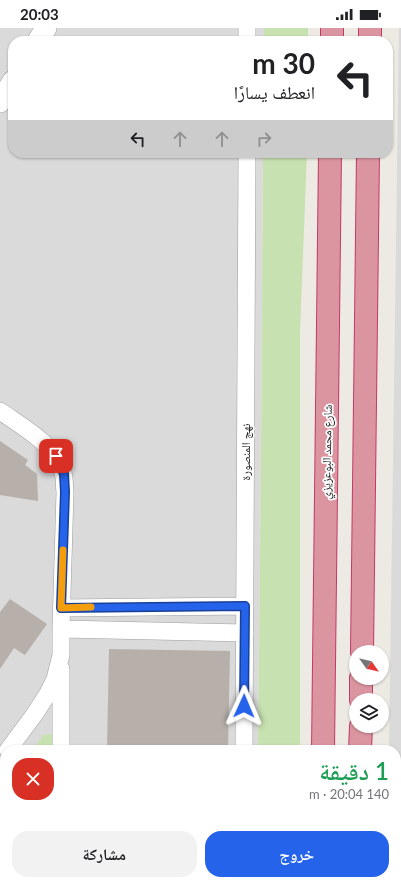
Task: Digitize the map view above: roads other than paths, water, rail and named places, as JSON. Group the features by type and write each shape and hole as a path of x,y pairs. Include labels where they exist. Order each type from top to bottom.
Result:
{"highway":[{"name":"شارع محمد البوعزيزي","path":"323,745 330,158"},
{"path":"362,645 368,158"},
{"path":"360,745 361,733"}],"street":[{"path":"0,102 8,89"},
{"name":"نهج المنصورة","path":"244,745 247,158"},
{"path":"0,411 41,440 56,456 64,474 65,492 61,608 61,745"},
{"path":"61,608 245,606"},
{"path":"61,629 245,634"},
{"path":"12,745 47,695 54,679 61,655"}]}
